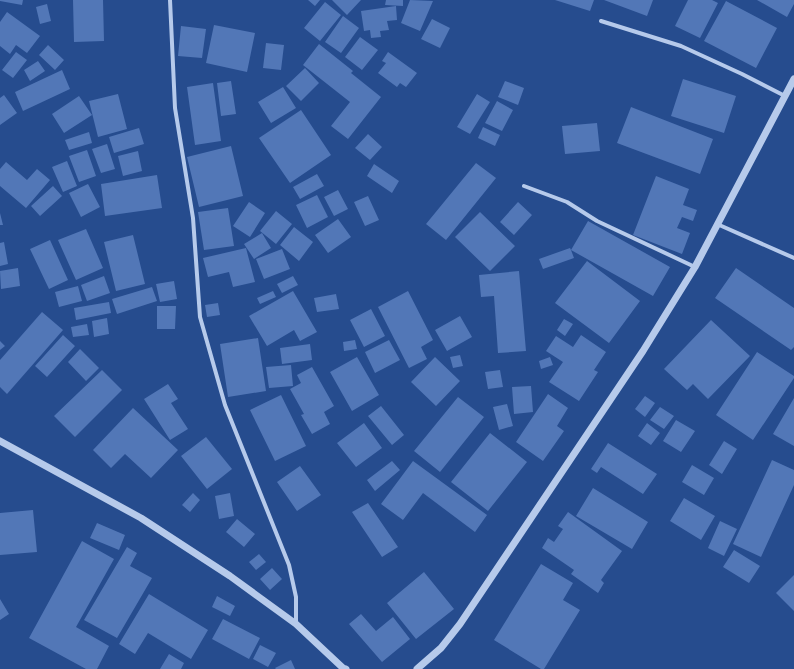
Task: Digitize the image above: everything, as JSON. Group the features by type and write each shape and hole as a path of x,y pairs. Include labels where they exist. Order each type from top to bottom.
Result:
{"street":[{"path":"170,0 175,108 193,218 200,317 224,405 289,565 296,597 296,624"},
{"path":"601,22 682,46 785,96"},
{"path":"417,669 441,648 460,624 643,351 695,267 794,79"},
{"path":"524,186 567,202 596,221 695,267"},
{"path":"717,224 794,258"},
{"path":"0,441 141,518 230,576 296,624 344,669"}],"building":[{"path":"0,0 23,0 22,5"},
{"path":"73,0 103,0 104,41 74,42"},
{"path":"308,0 320,0 315,6"},
{"path":"332,0 361,0 347,15"},
{"path":"386,0 403,0 403,6 385,5"},
{"path":"410,0 433,1 420,31 401,23"},
{"path":"555,0 594,0 590,11"},
{"path":"604,0 653,0 647,16"},
{"path":"688,0 712,0 718,3 700,38 675,26"},
{"path":"757,0 794,0 794,4 787,17"},
{"path":"726,1 777,28 756,68 704,41"},
{"path":"325,2 341,15 320,41 304,28"},
{"path":"47,4 51,21 40,24 36,7"},
{"path":"396,6 397,20 387,21 389,30 380,31 381,37 371,38 370,30 364,31 361,11"},
{"path":"7,12 40,36 27,53 16,45 10,54 0,46 0,22"},
{"path":"343,16 359,28 341,53 325,42"},
{"path":"432,19 450,28 440,48 421,39"},
{"path":"214,25 255,33 247,72 206,63"},
{"path":"181,26 206,29 202,58 178,56"},
{"path":"360,37 378,50 362,70 345,57"},
{"path":"266,43 284,45 281,70 263,68"},
{"path":"319,44 353,71 351,73 381,97 348,139 331,126 350,102 303,65"},
{"path":"48,45 64,60 55,70 39,55"},
{"path":"16,52 27,60 13,78 2,70"},
{"path":"388,52 417,73 406,87 400,83 397,87 378,73 386,63 382,61"},
{"path":"38,61 45,71 30,81 24,70"},
{"path":"305,68 319,83 301,101 286,86"},
{"path":"62,70 70,89 23,111 15,92"},
{"path":"683,79 736,96 724,133 671,116"},
{"path":"231,81 236,114 221,116 217,83"},
{"path":"505,81 524,88 518,105 498,97"},
{"path":"213,83 221,141 195,145 187,87"},
{"path":"283,87 296,108 271,123 258,102"},
{"path":"118,94 127,129 98,137 89,101"},
{"path":"477,94 490,102 470,134 457,127"},
{"path":"4,95 17,113 0,125 0,98"},
{"path":"79,96 92,115 64,133 52,114"},
{"path":"497,101 513,110 502,131 485,123"},
{"path":"631,107 713,139 700,174 617,143"},
{"path":"301,110 331,155 290,183 259,138"},
{"path":"597,123 600,151 565,154 562,126"},
{"path":"483,127 500,135 495,146 478,138"},
{"path":"139,128 144,144 114,153 109,137"},
{"path":"89,132 92,143 69,150 65,140"},
{"path":"368,134 382,147 370,160 355,148"},
{"path":"107,144 115,169 101,173 92,149"},
{"path":"231,146 243,196 199,207 187,157"},
{"path":"87,150 96,176 79,182 69,156"},
{"path":"138,151 142,171 123,176 118,156"},
{"path":"67,161 77,186 63,192 52,167"},
{"path":"6,162 27,180 37,169 50,180 26,208 0,186 0,169"},
{"path":"476,163 496,178 446,240 426,224"},
{"path":"374,164 399,181 392,193 367,176"},
{"path":"317,174 324,186 300,199 293,187"},
{"path":"157,175 162,208 105,216 101,184"},
{"path":"656,176 689,189 683,205 697,210 693,221 682,217 677,228 690,233 682,254 633,235"},
{"path":"88,184 100,207 81,217 69,193"},
{"path":"53,186 62,196 40,216 31,206"},
{"path":"338,190 348,209 334,216 324,197"},
{"path":"317,195 328,217 307,228 296,205"},
{"path":"368,196 379,220 365,226 354,202"},
{"path":"249,202 265,213 250,237 233,226"},
{"path":"518,202 532,215 514,235 500,222"},
{"path":"228,208 234,246 204,250 198,212"},
{"path":"276,211 292,224 276,244 260,231"},
{"path":"480,212 515,246 490,271 455,237"},
{"path":"0,213 3,225 0,225"},
{"path":"338,219 351,237 328,253 315,235"},
{"path":"588,221 670,267 653,296 571,250"},
{"path":"294,227 313,242 299,261 280,245"},
{"path":"86,229 103,268 76,280 58,240"},
{"path":"262,233 271,248 254,259 244,244"},
{"path":"133,235 145,284 116,291 104,242"},
{"path":"50,240 68,280 49,289 30,249"},
{"path":"4,242 8,264 0,266 0,243"},
{"path":"246,248 255,282 233,287 229,272 208,277 203,258"},
{"path":"570,248 574,258 543,269 539,259"},
{"path":"282,249 290,269 264,279 256,259"},
{"path":"587,261 640,301 609,343 555,303"},
{"path":"18,268 20,286 1,289 0,271"},
{"path":"736,268 794,308 794,347 791,350 715,298"},
{"path":"519,271 526,351 498,353 494,296 481,297 479,275"},
{"path":"104,276 110,293 87,301 81,285"},
{"path":"293,276 298,285 282,293 277,284"},
{"path":"174,281 177,299 160,302 156,284"},
{"path":"78,286 82,301 59,307 55,292"},
{"path":"152,287 157,301 117,314 112,299"},
{"path":"273,291 276,297 260,304 257,298"},
{"path":"293,291 317,332 300,341 294,330 267,346 249,316"},
{"path":"408,291 433,340 421,347 427,359 409,368 378,307"},
{"path":"336,294 339,309 317,312 314,298"},
{"path":"109,302 111,313 76,320 74,308"},
{"path":"218,303 220,315 207,317 205,305"},
{"path":"157,306 176,306 175,329 157,329"},
{"path":"371,309 385,336 364,347 350,320"},
{"path":"42,312 63,330 7,394 0,387 0,360"},
{"path":"460,316 472,337 447,351 435,330"},
{"path":"107,318 109,334 94,337 92,321"},
{"path":"564,319 573,324 565,336 557,330"},
{"path":"711,320 750,356 708,399 693,384 687,390 664,369"},
{"path":"87,324 89,335 73,337 71,327"},
{"path":"63,335 75,346 47,377 35,366"},
{"path":"581,335 606,352 594,370 598,372 579,401 549,382 563,362 546,351 556,336 573,347"},
{"path":"258,338 266,391 228,397 220,344"},
{"path":"355,340 357,349 344,351 343,342"},
{"path":"389,340 400,360 375,373 365,352"},
{"path":"0,341 5,346 0,350"},
{"path":"310,344 312,360 282,364 280,348"},
{"path":"80,349 99,368 86,381 68,362"},
{"path":"757,352 794,376 794,378 753,440 716,415"},
{"path":"460,355 463,366 453,368 450,357"},
{"path":"357,357 379,395 352,411 330,372"},
{"path":"435,357 460,381 436,406 411,382"},
{"path":"550,357 553,365 541,369 539,361"},
{"path":"291,365 293,386 269,388 266,367"},
{"path":"312,367 334,406 324,412 330,424 312,434 301,415 304,414 290,389 301,383 297,375"},
{"path":"102,370 122,390 75,437 54,416"},
{"path":"500,370 503,387 488,389 485,372"},
{"path":"168,384 178,399 171,403 188,429 170,440 144,399"},
{"path":"531,386 533,412 514,414 512,387"},
{"path":"548,394 568,408 557,426 564,431 543,461 516,442"},
{"path":"281,395 306,446 275,461 250,410"},
{"path":"645,396 655,403 645,417 635,409"},
{"path":"458,397 484,417 440,472 414,451"},
{"path":"794,398 794,446 773,434"},
{"path":"507,404 513,426 499,430 493,407"},
{"path":"381,406 404,435 392,445 368,416"},
{"path":"660,407 674,416 664,429 650,420"},
{"path":"133,408 178,450 151,478 125,454 111,468 93,450"},
{"path":"676,420 695,431 681,452 663,441"},
{"path":"364,423 382,448 356,467 337,443"},
{"path":"647,423 660,433 651,445 638,436"},
{"path":"490,433 527,462 488,511 451,482"},
{"path":"206,437 232,469 207,489 181,456"},
{"path":"724,441 737,449 722,474 709,465"},
{"path":"608,443 657,474 643,494 601,467 597,473 591,469"},
{"path":"772,460 794,470 794,485 761,557 733,544"},
{"path":"392,461 400,470 375,491 367,480"},
{"path":"413,461 487,515 475,532 423,493 403,520 381,504"},
{"path":"692,465 714,478 704,495 682,482"},
{"path":"300,466 321,495 297,511 277,482"},
{"path":"593,488 648,522 632,549 576,516"},
{"path":"193,493 200,500 190,512 182,505"},
{"path":"230,493 234,516 219,519 215,496"},
{"path":"684,498 715,516 701,540 670,521"},
{"path":"368,503 398,547 382,557 352,512"},
{"path":"33,510 37,552 0,555 0,513"},
{"path":"568,512 622,551 601,580 604,583 598,593 571,574 574,570 542,548 548,538 554,542 563,529 558,526"},
{"path":"237,519 255,534 244,547 226,532"},
{"path":"720,521 737,529 724,556 708,548"},
{"path":"97,523 125,535 119,550 90,538"},
{"path":"82,541 114,559 76,627 109,646 97,669 86,669 29,638"},
{"path":"127,547 137,553 130,566 152,578 117,638 84,620"},
{"path":"734,550 760,566 749,583 723,567"},
{"path":"259,554 266,562 256,570 249,562"},
{"path":"541,564 573,583 563,600 580,610 544,669 541,669 494,640"},
{"path":"272,568 282,579 270,590 260,579"},
{"path":"424,572 454,609 416,639 387,603"},
{"path":"794,575 794,611 776,593"},
{"path":"149,594 208,630 191,659 148,633 135,654 119,644"},
{"path":"217,596 235,606 230,616 212,607"},
{"path":"0,599 9,614 0,620"},
{"path":"361,614 376,631 393,617 410,639 382,662 349,624"},
{"path":"223,619 260,638 249,659 212,639"},
{"path":"260,645 276,653 268,667 253,659"},
{"path":"169,654 184,663 181,669 160,669"},
{"path":"291,660 295,669 275,668"}]}
